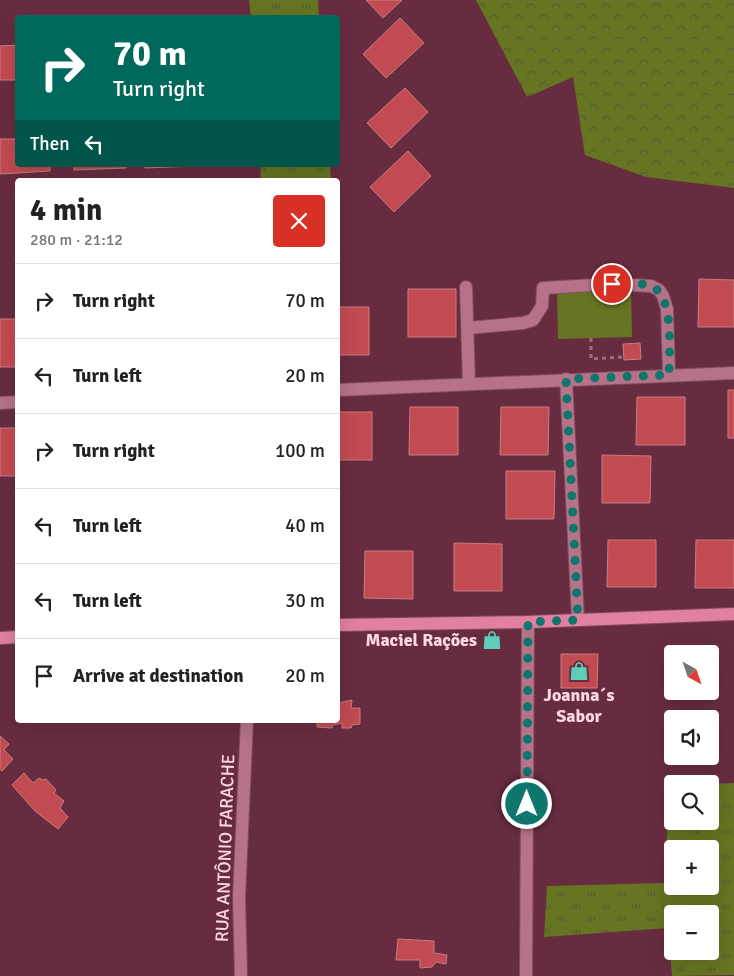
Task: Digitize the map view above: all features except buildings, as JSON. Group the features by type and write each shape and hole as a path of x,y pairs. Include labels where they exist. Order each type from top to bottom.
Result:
{"main road":[{"path":"340,625 528,622 734,614"},
{"path":"0,638 15,637"}],"street":[{"path":"468,328 533,320 542,306 543,288 612,284 652,286 663,296 667,309 669,375"},
{"path":"466,287 470,384"},
{"path":"340,390 734,373"},
{"path":"566,379 578,620"},
{"path":"0,403 15,402"},
{"path":"526,976 528,622"},
{"name":"RUA ANTÔNIO FARACHE","path":"241,976 239,896 246,723"}],"path":[{"path":"591,338 591,359 624,357"}],"green space":[{"path":"249,0 318,0 319,15 251,15"},
{"path":"476,0 734,0 734,188 646,177 585,155 573,77 527,97"},
{"path":"260,167 330,167 331,178 261,178"},
{"path":"631,290 632,337 558,339 557,292"},
{"path":"734,783 734,975 672,976 671,960 719,960 719,905 664,905 664,928 544,937 547,886 664,883 664,895 719,895 719,840 667,840 667,830 719,830 719,784"}],"place":[{"name":"Maciel Rações","path":"492,640"},
{"name":"Joanna´s Sabor","path":"579,671"}],"route":[{"path":"527,804 528,622 578,620 566,379 669,375 668,315 663,296 652,286 612,284"}]}
